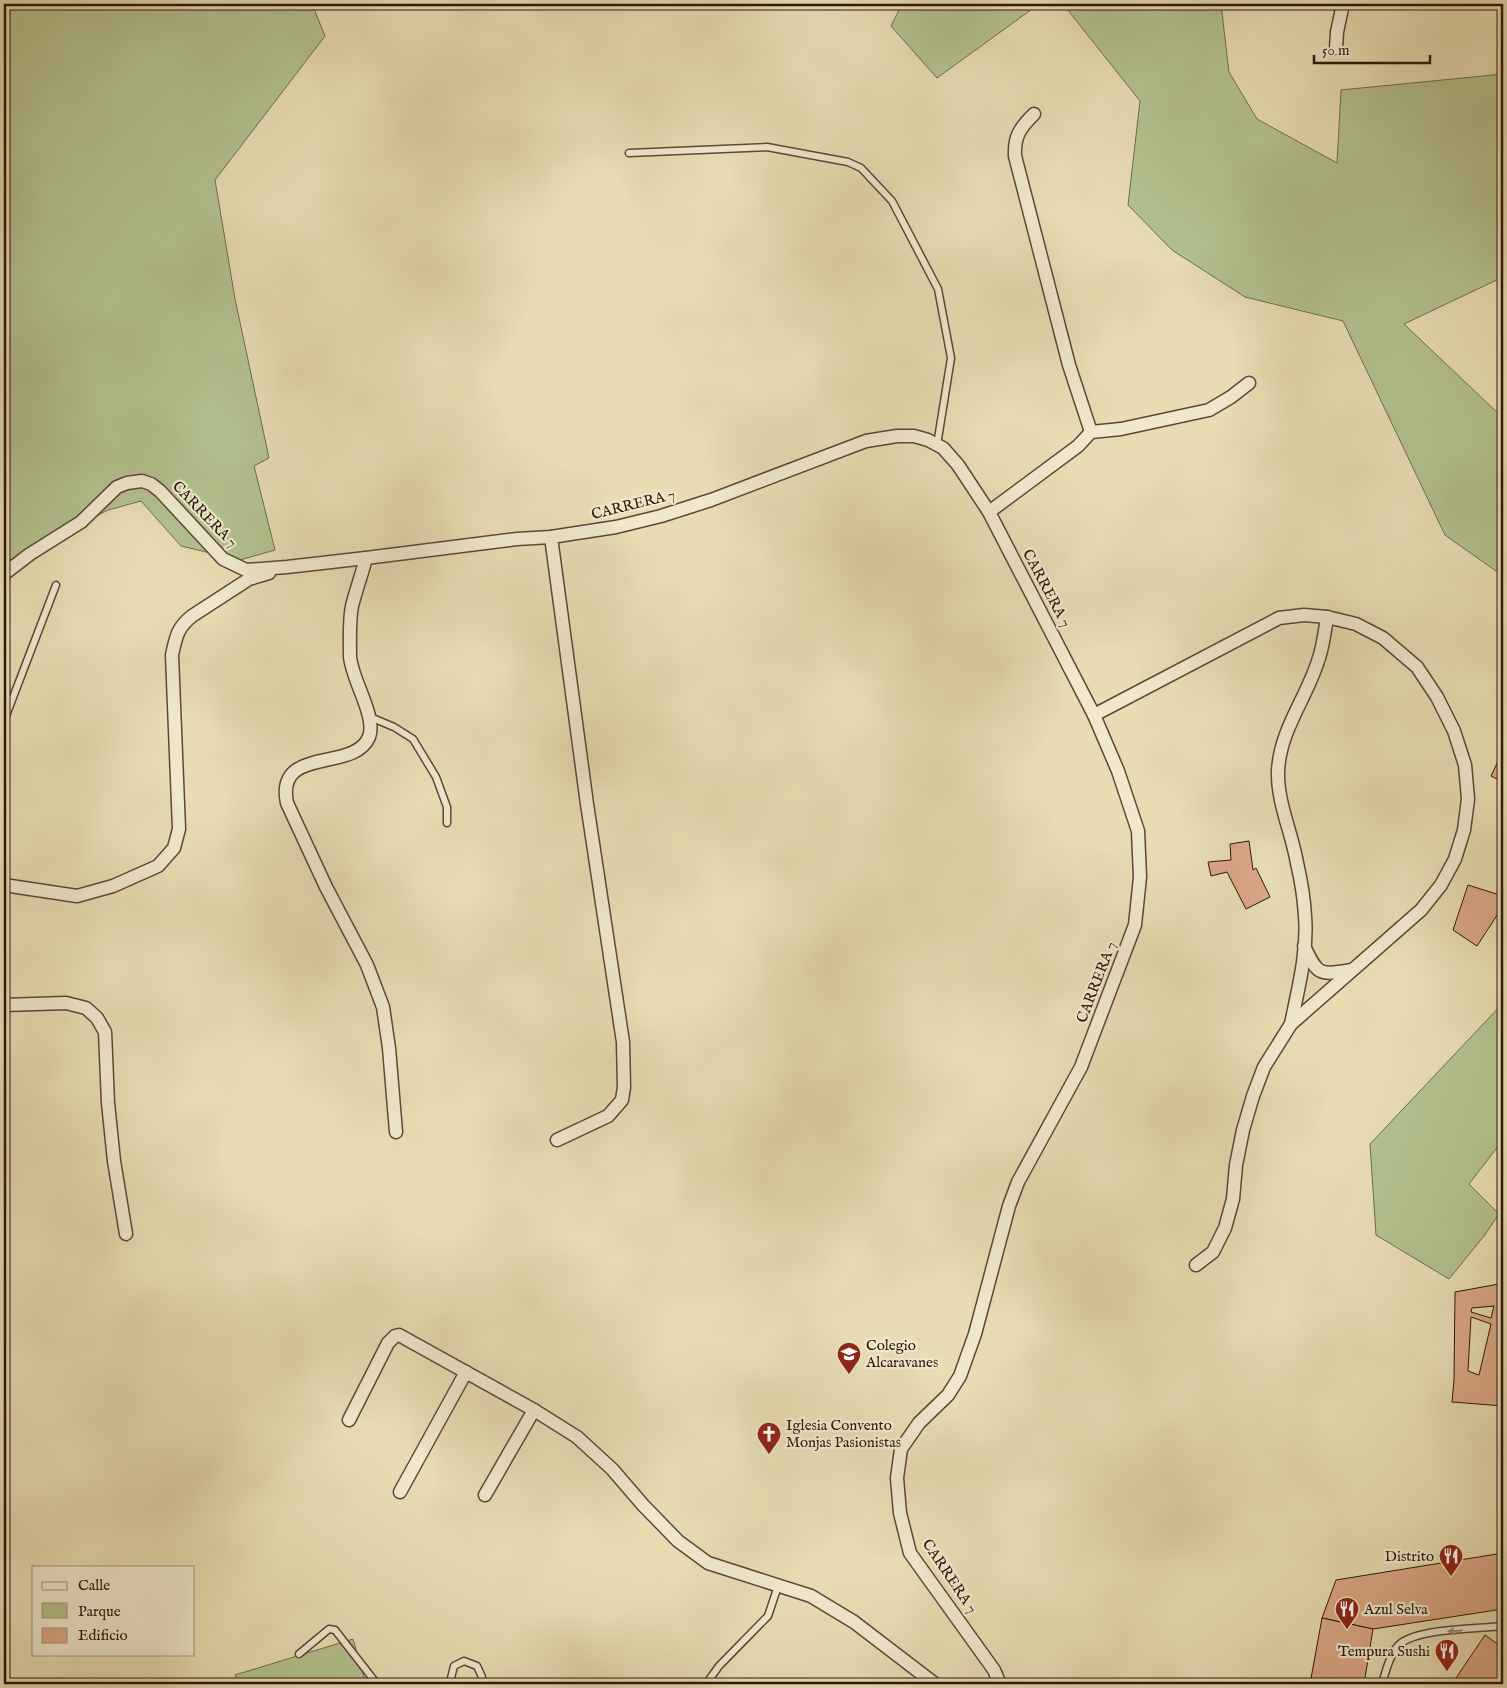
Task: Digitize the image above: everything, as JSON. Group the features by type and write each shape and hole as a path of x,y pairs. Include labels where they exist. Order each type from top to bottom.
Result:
{"street":[{"path":"1336,48 1338,24 1343,4"},
{"path":"1034,114 1023,126 1014,142 1015,156 1069,365 1091,432"},
{"path":"989,512 1078,446 1091,432 1121,429 1209,410 1231,397 1249,383"},
{"name":"CARRERA 7","path":"4,574 30,554 81,522 116,487 142,481 160,491 223,559 246,570 366,558 517,539 551,537 616,527 661,516 711,500 866,441 897,436 914,436 937,445 958,465 989,512 1094,715 1118,771 1138,831 1140,877 1135,925 1081,1067 1018,1182 1009,1206 975,1334 960,1376 948,1395 919,1423 901,1449 897,1478 900,1513 910,1553 994,1670 1000,1684"},
{"path":"551,537 587,804 623,1042 624,1087 622,1100 608,1116 556,1140"},
{"path":"366,558 352,608 350,658 371,723 369,737 361,749 342,756 304,765 295,771 288,782 285,792 287,803 326,887 367,965 383,1008 389,1048 396,1132"},
{"path":"4,885 77,896 113,886 158,866 174,848 179,828 172,655 177,632 192,616 249,579 287,567"},
{"path":"1094,715 1279,618 1304,615 1327,617 1356,624 1383,638 1417,667 1437,697 1454,731 1465,764 1468,799 1464,830 1455,859 1441,885 1421,910 1291,1024 1264,1068 1253,1096 1243,1130 1236,1165 1233,1200 1225,1228 1213,1252 1196,1265"},
{"path":"1291,1024 1300,981 1306,916 1297,860 1288,831 1278,772 1281,748 1288,727 1318,662 1327,617"},
{"path":"1304,946 1314,967 1326,974 1351,970"},
{"path":"4,1005 66,1003 86,1008 97,1018 105,1032 108,1103 114,1161 126,1234"},
{"path":"349,1420 388,1343 395,1336 399,1335 534,1410 577,1437 612,1469 678,1541 708,1563 812,1596 854,1622 935,1684"},
{"path":"400,1492 466,1372"},
{"path":"485,1495 534,1410"}],"lane":[{"path":"629,153 767,147 848,162 861,168 892,201 938,289 951,358 937,445"},
{"path":"4,721 56,585"},
{"path":"368,716 394,727 413,739 436,777 447,807 447,823"},
{"path":"706,1684 718,1666 768,1616 778,1586"},
{"path":"1382,1684 1387,1664 1400,1643 1423,1633 1503,1626"},
{"path":"299,1654 330,1629 336,1630 377,1684"},
{"path":"452,1684 451,1678 454,1666 464,1661 477,1666 482,1677 482,1684"}],"green space":[{"path":"4,4 312,4 325,36 215,180 235,299 269,458 254,466 275,550 240,560 181,546 141,501 108,510 4,564"},
{"path":"902,4 1039,4 937,78 891,26"},
{"path":"1063,4 1221,4 1229,72 1257,119 1337,163 1341,90 1503,74 1503,277 1404,324 1503,418 1503,576 1445,535 1343,321 1245,297 1172,250 1128,205 1140,101"},
{"path":"1503,1003 1503,1140 1469,1184 1499,1214 1484,1236 1449,1279 1376,1235 1370,1144"},
{"path":"353,1639 366,1684 238,1684 235,1675"}],"building":[{"path":"1500,757 1503,759 1503,782 1491,776"},
{"path":"1249,841 1253,870 1256,868 1270,897 1246,909 1227,872 1211,876 1208,862 1231,860 1230,844"},
{"path":"1468,885 1503,896 1503,906 1477,946 1453,930"},
{"path":"1499,1284 1503,1296 1503,1374 1501,1373 1501,1380 1503,1380 1503,1406 1452,1402 1455,1292","holes":["1494,1306 1491,1318 1471,1312 1472,1308","1471,1317 1491,1324 1479,1375 1468,1371"]},
{"path":"1503,1553 1503,1609 1373,1629 1322,1618 1336,1580"},
{"path":"1322,1618 1373,1629 1364,1684 1310,1684"},
{"path":"1485,1635 1503,1648 1503,1684 1452,1684"}],"place":[{"name":"Colegio Alcaravanes","path":"849,1375"},
{"name":"Iglesia Convento Monjas Pasionistas","path":"769,1455"},
{"name":"Distrito","path":"1451,1577"},
{"name":"Azul Selva","path":"1347,1630"},
{"name":"Tempura Sushi","path":"1447,1672"}]}
